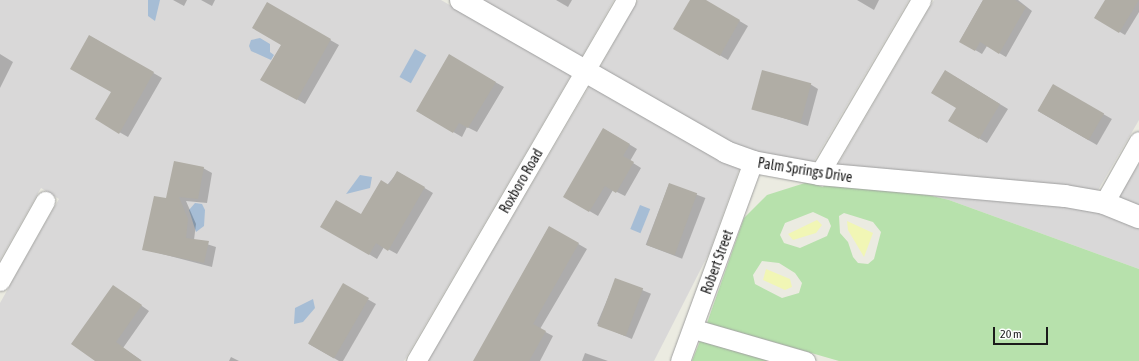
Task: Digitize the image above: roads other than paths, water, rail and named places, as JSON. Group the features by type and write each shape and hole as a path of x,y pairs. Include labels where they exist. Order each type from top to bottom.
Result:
{"street":[{"name":"Palm Springs Drive","path":"461,0 726,152 753,162 819,174 1065,196 1104,203 1139,217"},
{"name":"Roxboro Road","path":"416,361 626,0"},
{"path":"819,174 921,0"},
{"path":"1104,203 1139,141"},
{"name":"Robert Street","path":"680,361 694,329 753,162"},
{"path":"0,281 45,202"},
{"path":"694,329 805,361"}],"water":[{"path":"148,0 160,0 155,21 148,16"},
{"path":"260,38 270,44 270,52 274,55 271,60 251,51 249,46 251,40"},
{"path":"415,49 426,55 411,83 399,77"},
{"path":"360,175 372,177 370,188 346,194"},
{"path":"195,203 202,204 205,210 204,226 196,232 189,210"},
{"path":"640,205 650,209 640,233 630,229"},
{"path":"313,299 315,308 303,322 294,324 295,308"}]}
